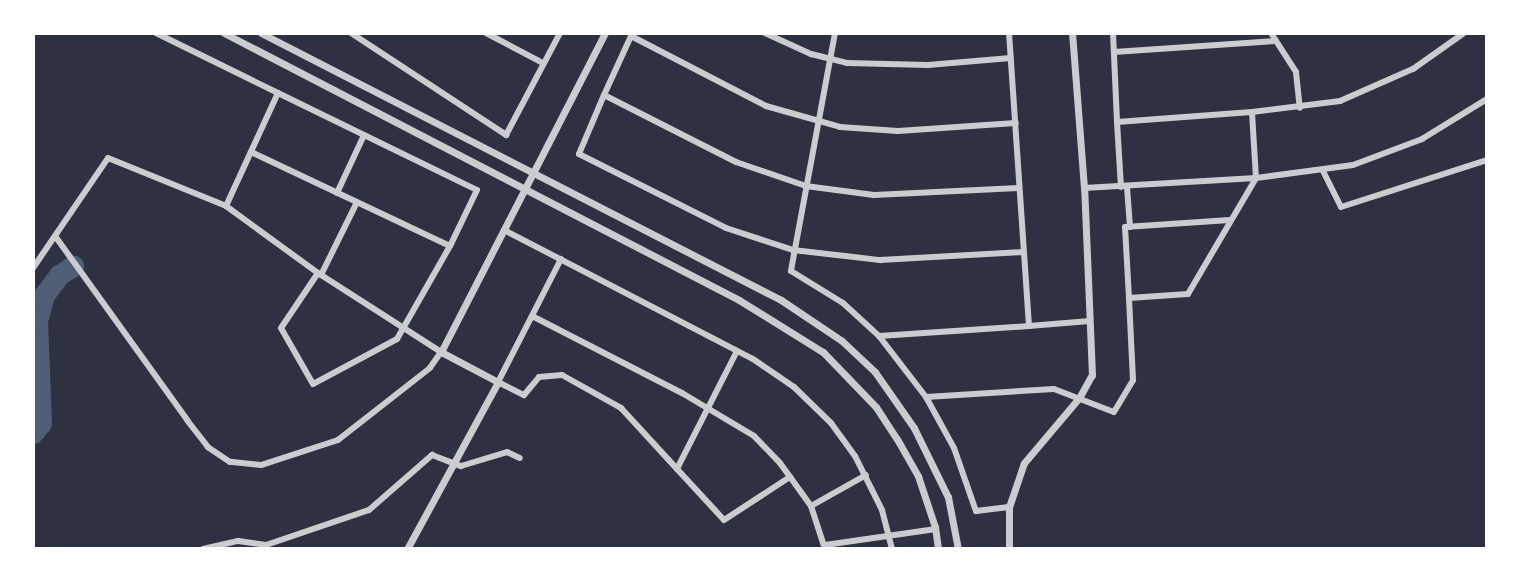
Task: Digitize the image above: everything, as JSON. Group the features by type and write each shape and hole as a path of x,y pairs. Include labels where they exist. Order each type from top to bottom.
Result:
{"street":[{"path":"156,33 477,190 405,328 388,345 313,384 281,328 320,274 357,202"},
{"path":"224,33 739,300 823,352 887,422 918,476 936,529 938,549"},
{"path":"261,33 780,300 842,341 875,372 914,428 948,497 958,549"},
{"path":"351,33 506,135 560,33"},
{"path":"486,33 543,63"},
{"path":"56,237 208,447 230,462 261,465 338,440 430,368 441,352 606,33"},
{"path":"765,33 789,46 830,60 903,66 1011,58"},
{"path":"835,33 791,271 843,303 879,335 926,397 954,448 976,511 1009,507"},
{"path":"1009,33 1029,326"},
{"path":"1009,549 1009,507 1024,463 1079,398 1092,375 1072,33"},
{"path":"1113,33 1117,122 1130,227"},
{"path":"1270,33 1296,72 1300,108"},
{"path":"1117,122 1300,108 1340,101 1375,89 1433,58 1464,33"},
{"path":"1016,123 877,131 818,122 766,106 632,35 579,154 726,228 793,250 894,260 1023,252"},
{"path":"1114,51 1276,41"},
{"path":"226,206 278,93"},
{"path":"604,95 736,162 806,186 874,195 1019,188"},
{"path":"1083,188 1256,178 1323,171 1366,161 1422,139 1486,102"},
{"path":"1129,298 1188,294 1256,178 1252,112"},
{"path":"337,193 364,135"},
{"path":"251,152 450,246"},
{"path":"33,268 108,158 226,206 320,274 441,352 524,395 539,377 562,375 621,408 724,520 790,477"},
{"path":"1323,171 1341,207 1487,160"},
{"path":"926,397 1054,389 1114,412 1128,392 1134,365 1125,228 1230,220"},
{"path":"504,230 737,351 781,377 813,404 839,434 866,475 882,510 892,549"},
{"path":"407,549 561,259"},
{"path":"532,316 709,408 754,436 811,506 825,547 936,529"},
{"path":"879,335 1090,321"},
{"path":"677,469 737,351"},
{"path":"203,549 238,541 267,545 369,510 432,455 461,466 507,452 520,458"},
{"path":"811,506 866,475"}],"waterway":[{"path":"33,433 41,423 37,321 44,295 59,275 73,266"}]}
